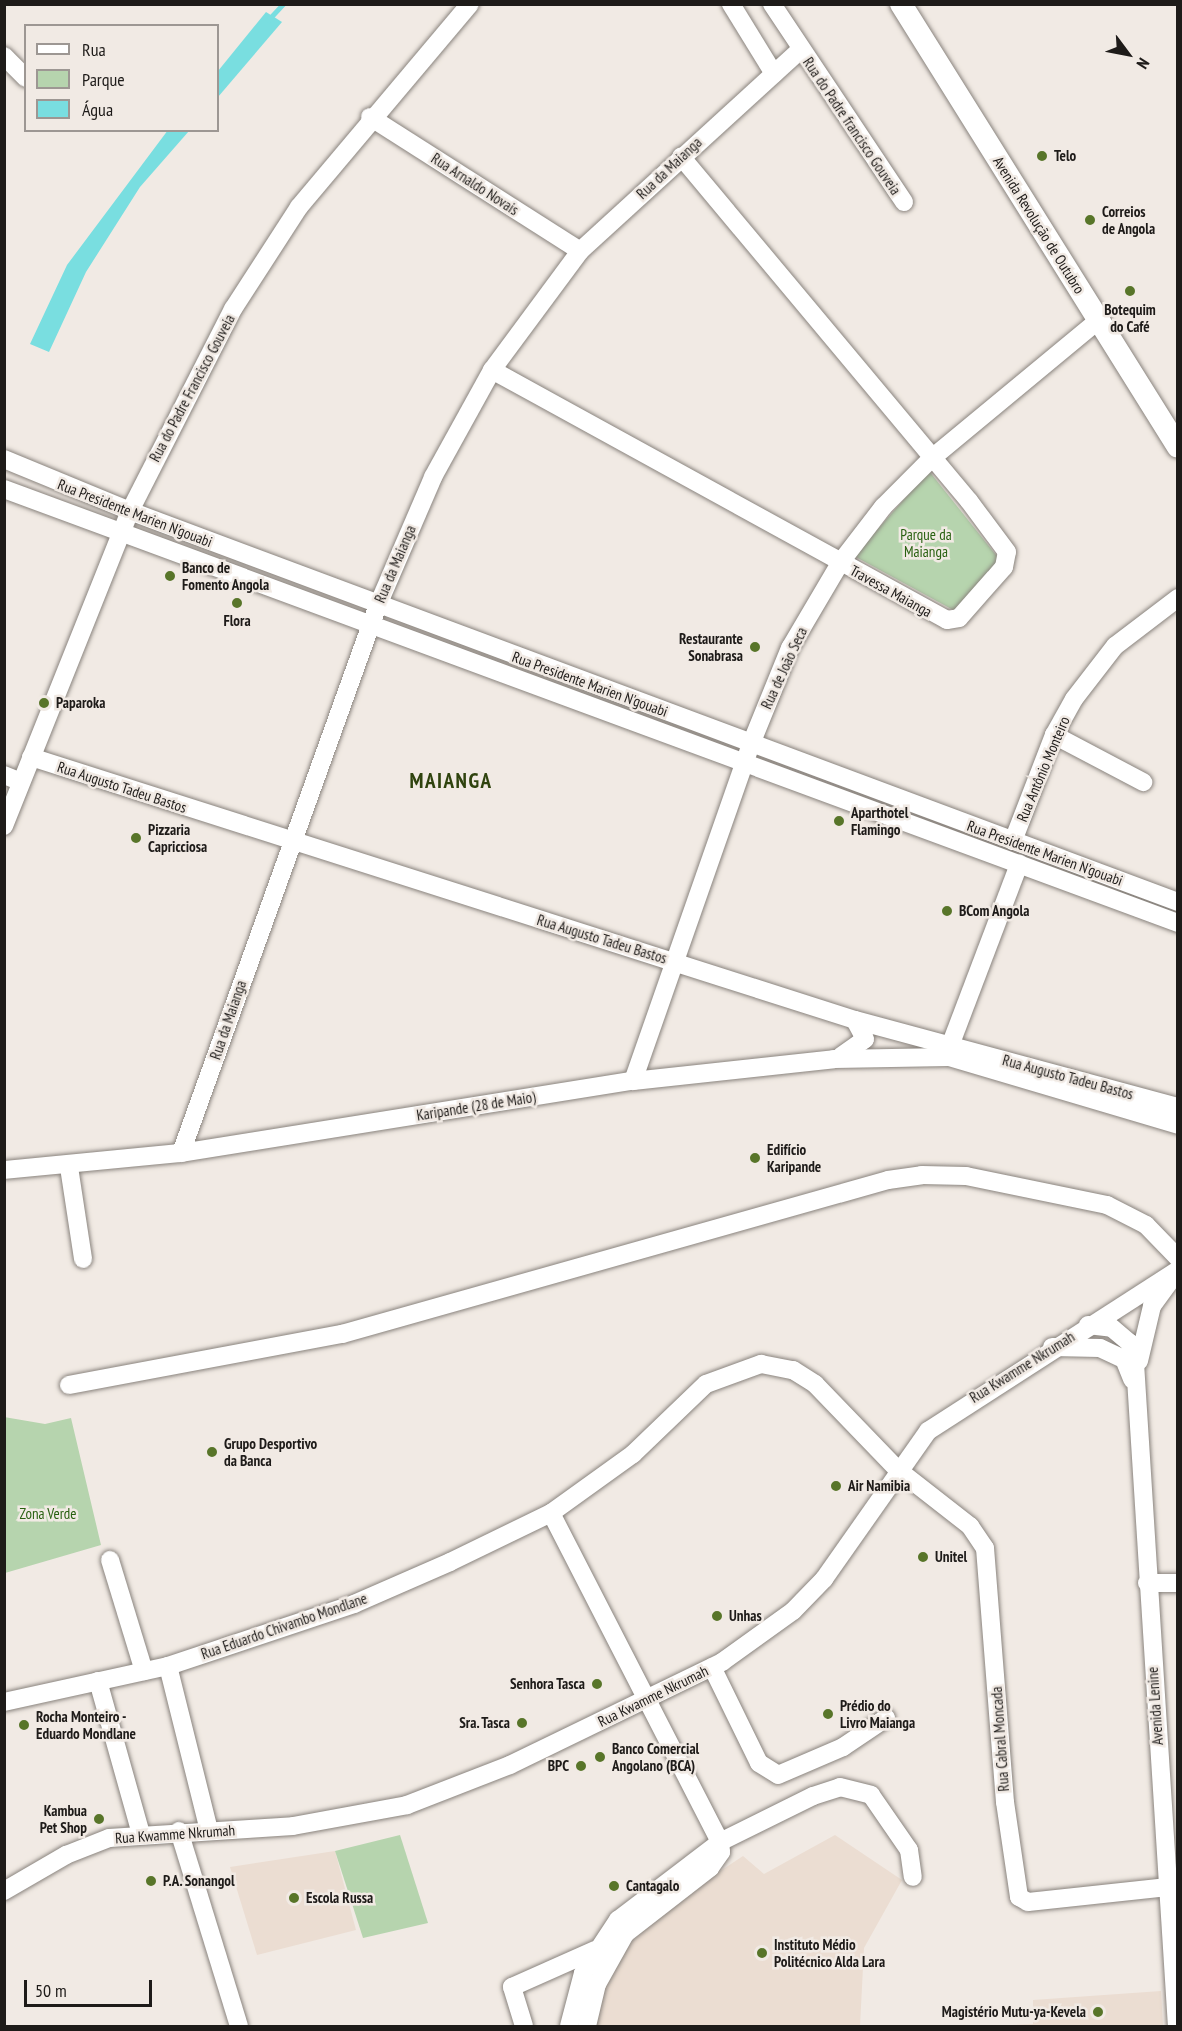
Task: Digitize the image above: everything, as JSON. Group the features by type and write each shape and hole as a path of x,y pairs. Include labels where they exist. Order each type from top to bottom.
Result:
{"main road":[{"name":"Avenida Revolução de Outubro","path":"901,4 1178,447"}],"street":[{"name":"Rua do Padre Francisco Gouveia","path":"4,826 13,778 31,757 130,511 233,309 299,207 370,117 470,4"},
{"path":"731,4 774,75"},
{"name":"Rua do Padre Francisco Gouveia","path":"772,4 800,50"},
{"name":"Rua do Padre francisco Gouveia","path":"774,75 800,50 904,202"},
{"path":"4,56 24,76"},
{"name":"Rua da Maianga","path":"181,1153 289,843 374,614 433,477 492,370 580,251 681,156 774,75"},
{"name":"Rua Arnaldo Novais","path":"370,117 580,251"},
{"name":"Travessa Maianga","path":"492,370 840,563 952,621 1004,567 1004,546 681,156"},
{"name":"Rua de João Seca","path":"633,1081 677,962 751,744 790,648 840,563 883,507 932,458 1099,320"},
{"name":"Rua Presidente Marien N'gouabi","path":"4,459 374,614 744,763 1178,923"},
{"name":"Rua Presidente Marien N'gouabi","path":"4,489 751,744 1178,902"},
{"name":"Rua Antônio Monteiro","path":"1013,841 1054,735 1115,646 1178,598"},
{"path":"1054,735 1143,782"},
{"name":"Rua Augusto Tadeu Bastos","path":"31,757 289,843 677,962 1178,1125"},
{"path":"949,1052 1019,864"},
{"path":"834,1059 853,1052 865,1039 855,1020"},
{"name":"Rua Augusto Tadeu Bastos","path":"949,1052 1178,1107"},
{"name":"Karipande (28 de Maio)","path":"4,1170 69,1167 181,1153 633,1081 834,1059 949,1052"},
{"path":"69,1167 83,1259"},
{"path":"69,1385 342,1334 888,1179 922,1175 966,1176 1107,1205 1146,1225 1178,1258"},
{"path":"1136,1386 1147,1318 1178,1271"},
{"name":"Rua Kwamme Nkrumah","path":"4,1892 66,1856 109,1838 344,1820 407,1805 510,1765 712,1667 793,1611 824,1579 897,1469 928,1431 1050,1348 1178,1271"},
{"name":"Avenida Lenine","path":"1088,1325 1112,1328 1130,1343 1136,1386 1177,2026"},
{"name":"Avenida Lenine","path":"1050,1348 1100,1348 1124,1359 1136,1386"},
{"name":"Rua Eduardo Chivambo Mondlane","path":"4,1702 168,1666 354,1604 551,1513 633,1454 706,1383 761,1364 793,1370 815,1384 897,1469"},
{"name":"Rua Cabral Moncada","path":"897,1469 970,1526 985,1548 1005,1802 1019,1897 1028,1902 1168,1887"},
{"path":"551,1513 720,1842 721,1852 710,1868 625,1934 592,1975 569,2026"},
{"path":"110,1560 144,1671"},
{"path":"1147,1583 1178,1583"},
{"path":"168,1666 208,1830"},
{"path":"712,1667 759,1762 778,1775 843,1747 886,1718"},
{"path":"98,1681 141,1834"},
{"path":"525,2026 512,1987 594,1950 636,1904 720,1842 813,1796 840,1787 858,1789 877,1801 909,1850 914,1877"},
{"path":"179,1831 239,2026"},
{"path":"587,2026 594,1950"}],"shaded area":[{"path":"835,1835 902,1880 864,1948 860,2026 595,2026 600,1994 621,1953 666,1907 743,1856 764,1874"},
{"name":"Escola Russa","path":"335,1851 356,1930 257,1955 230,1867"},
{"name":"Magistério Mutu-ya-Kevela","path":"1161,1991 1163,2026 989,2026 1033,2024 1033,2000"}],"green space":[{"name":"Parque da Maianga","path":"929,471 1000,560 955,611 854,556"},
{"name":"Zona Verde","path":"4,1417 45,1424 71,1418 101,1545 5,1573"},
{"path":"400,1835 428,1923 363,1938 335,1851"}],"water":[{"path":"266,12 282,22 219,96 219,70"},
{"path":"167,132 188,132 140,187 86,272 49,352 30,344 67,265"}],"waterway":[{"path":"268,20 283,4"}],"place":[{"name":"Telo","path":"1042,156"},
{"name":"Correios de Angola","path":"1090,220"},
{"name":"Botequim do Café","path":"1130,291"},
{"name":"Banco de Fomento Angola","path":"170,576"},
{"name":"Flora","path":"237,603"},
{"name":"Restaurante Sonabrasa","path":"755,647"},
{"name":"Paparoka","path":"44,703"},
{"name":"Aparthotel Flamingo","path":"839,821"},
{"name":"Pizzaria Capricciosa","path":"136,838"},
{"name":"BCom Angola","path":"947,911"},
{"name":"Edifício Karipande","path":"755,1158"},
{"name":"Grupo Desportivo da Banca","path":"212,1452"},
{"name":"Air Namibia","path":"836,1486"},
{"name":"Unitel","path":"923,1557"},
{"name":"Unhas","path":"717,1616"},
{"name":"Senhora Tasca","path":"597,1684"},
{"name":"Prédio do Livro Maianga","path":"828,1714"},
{"name":"Sra. Tasca","path":"522,1723"},
{"name":"Rocha Monteiro - Eduardo Mondlane","path":"24,1725"},
{"name":"Banco Comercial Angolano (BCA)","path":"600,1757"},
{"name":"BPC","path":"581,1766"},
{"name":"Kambua Pet Shop","path":"99,1819"},
{"name":"P.A. Sonangol","path":"151,1881"},
{"name":"Cantagalo","path":"614,1886"},
{"name":"Escola Russa","path":"294,1898"},
{"name":"Instituto Médio Politécnico Alda Lara","path":"762,1953"},
{"name":"Magistério Mutu-ya-Kevela","path":"1098,2012"}],"district":[{"name":"MAIANGA","path":"451,781"}]}
